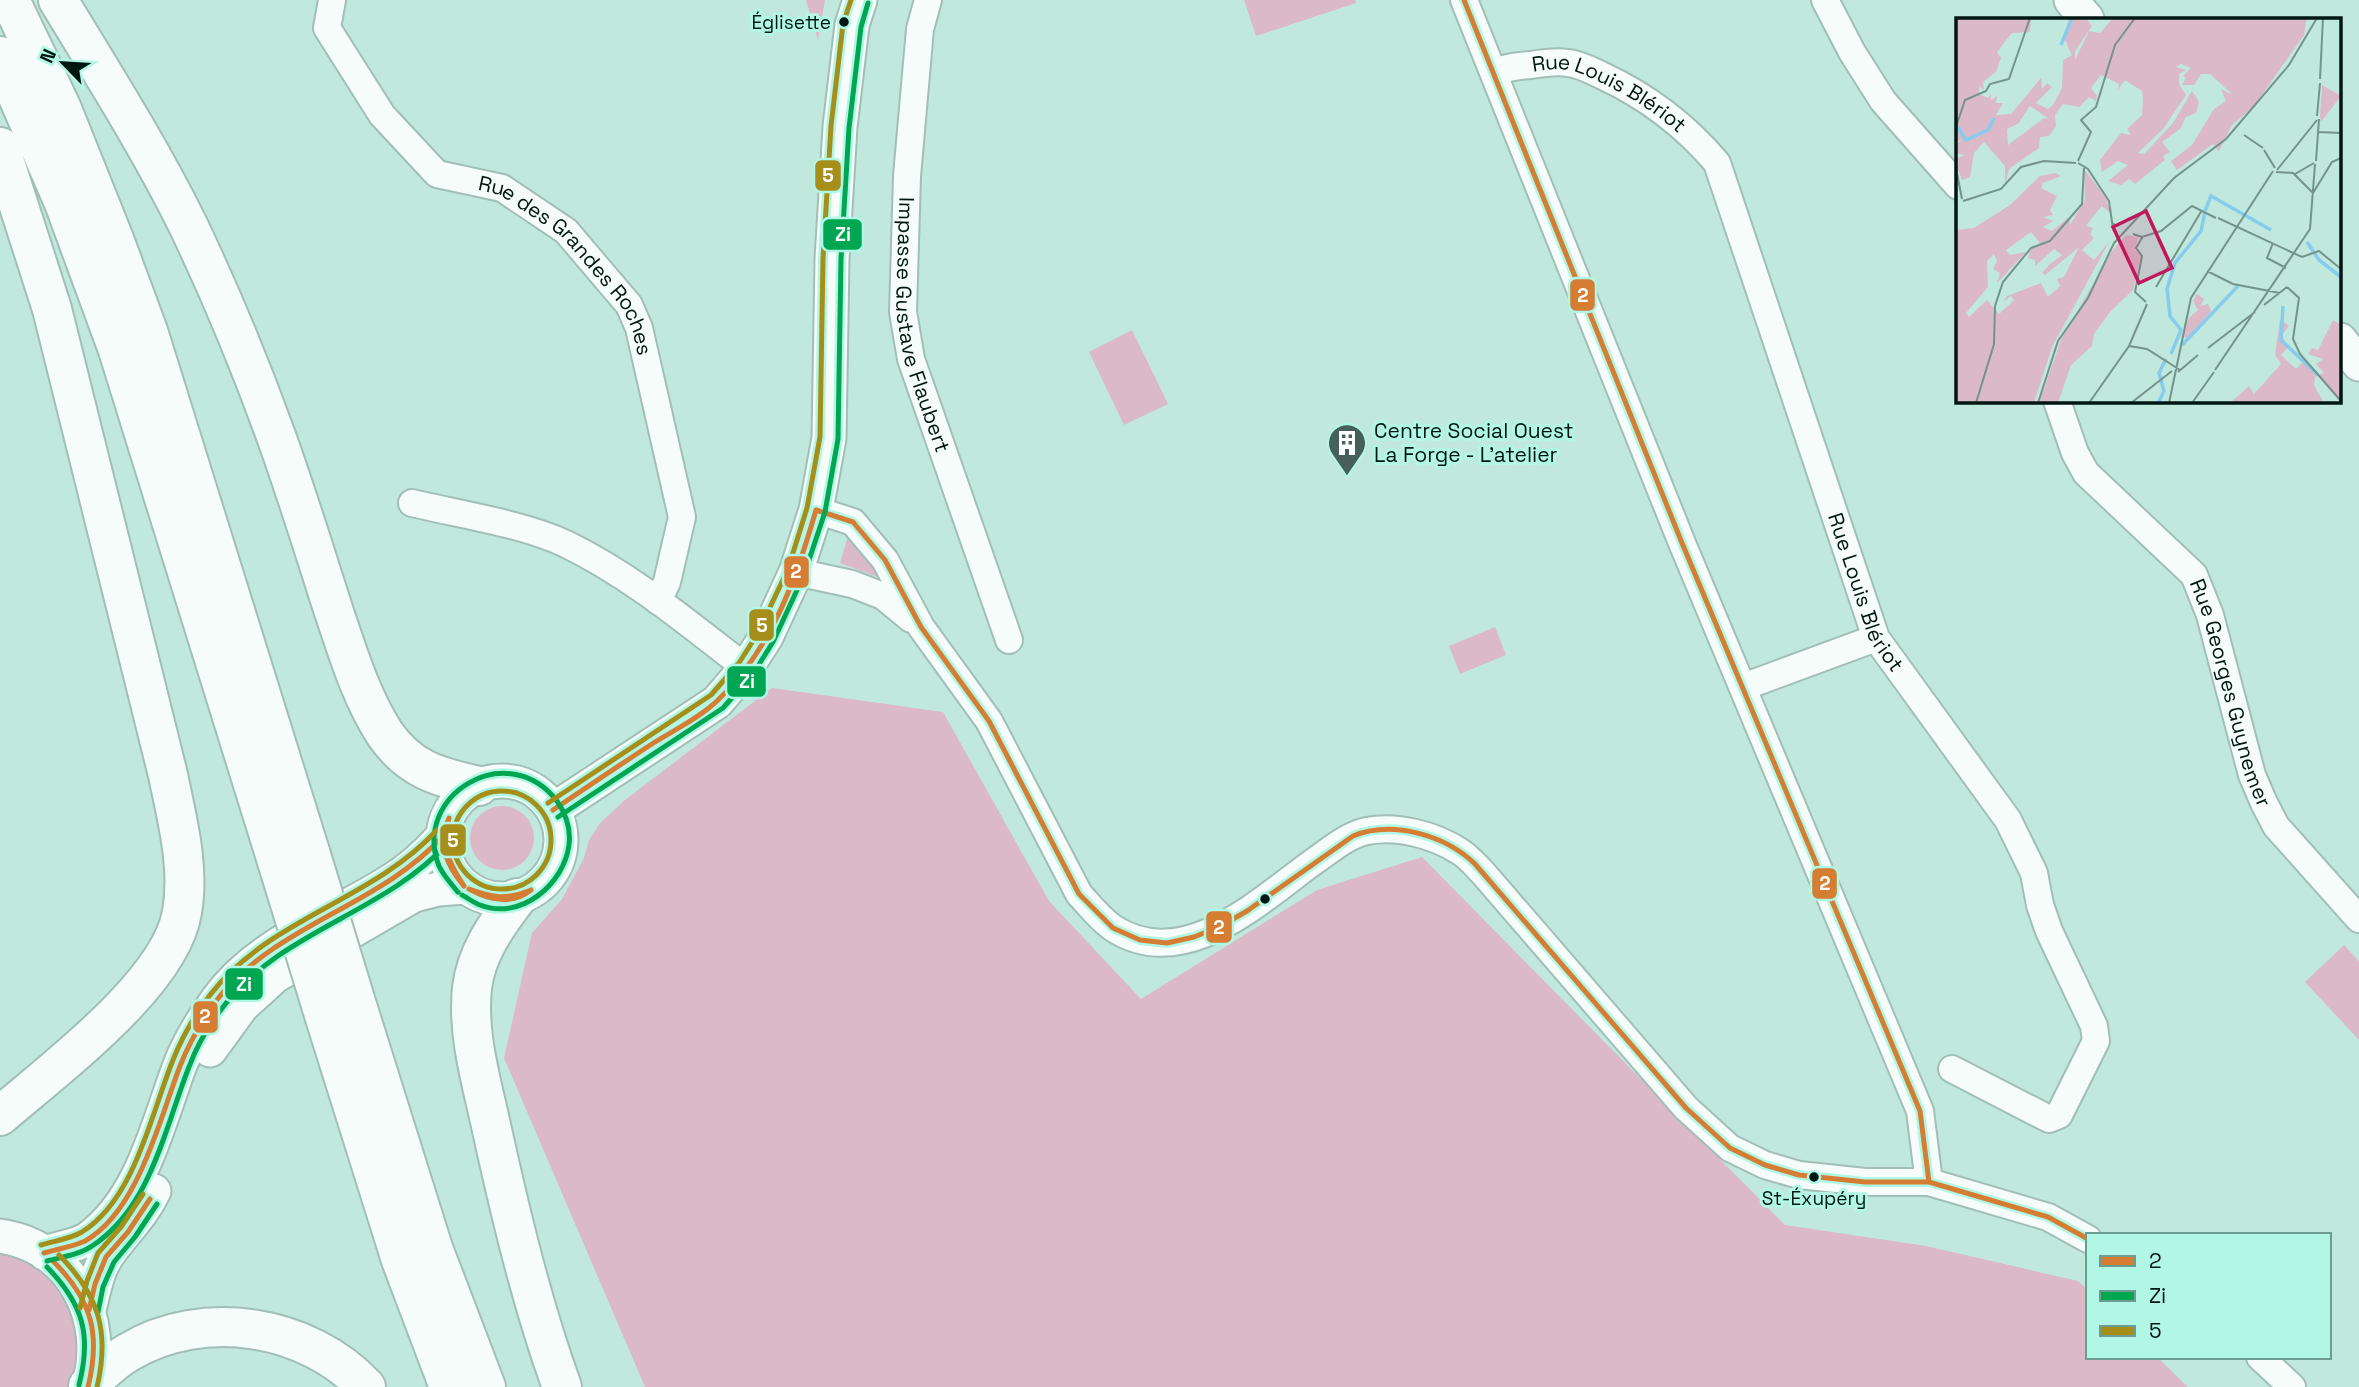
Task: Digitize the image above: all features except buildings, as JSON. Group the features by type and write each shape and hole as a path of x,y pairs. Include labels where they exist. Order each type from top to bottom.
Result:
{"highway":[{"path":"10,0 62,109 148,331 296,863 340,1009 401,1260 449,1387"},
{"path":"58,0 113,89 187,223 238,334 277,439 344,642 374,714 401,753 414,765 432,774 479,786"},
{"path":"0,56 64,203 118,350 149,446 296,863"},
{"path":"0,147 52,309 168,775 184,873 180,923 159,967 118,1011 0,1116"},
{"path":"517,898 491,936 476,970 471,1014 473,1045 509,1205 562,1387"},
{"path":"340,1009 486,1387"},
{"path":"0,1104 56,1067"},
{"path":"88,1387 110,1364 145,1343 178,1332 216,1326 262,1331 302,1343 337,1362 366,1387"}],"main road":[{"path":"553,810 717,702 746,668 766,637 796,572 816,510 829,438 832,259 842,105 852,25 860,0"},
{"path":"2071,0 2086,18"},
{"path":"2342,343 2359,364"},
{"path":"89,1310 95,1284 106,1257 142,1212 157,1185 209,1051 242,1006 275,976 414,895 438,888 465,887 490,898 517,898 533,890 547,878 557,862 561,845 560,827 553,810 542,797 528,787 504,782 479,786 465,794 454,806 443,836 444,850 448,864 465,887"},
{"path":"44,1253 88,1239 126,1197 140,1170 181,1062 198,1028 218,998 237,977 269,951 392,881 424,857 443,836"},
{"path":"0,1236 13,1238 44,1253 77,1284 89,1310 93,1328 94,1367 88,1387"}],"street":[{"name":"Rue des Grandes Roches","path":"332,0 327,28 382,115 437,174 502,188 566,231 629,305 639,328 682,517 667,582 658,601"},
{"name":"Impasse Gustave Flaubert","path":"928,0 920,29 907,176 903,312 911,359 1009,640"},
{"path":"1464,0 1682,542 1920,1111 1929,1182"},
{"path":"1825,0 1852,52 1883,101 1956,184"},
{"name":"Rue Louis Blériot","path":"1494,73 1503,69 1555,62 1586,68 1627,87 1663,110 1698,140 1717,163 1876,638 2008,820 2034,873 2040,905 2049,931 2094,1026 2096,1041 2059,1115 2049,1119 1952,1069"},
{"name":"Rue Georges Guynemer","path":"2057,402 2075,453 2086,473 2194,575 2210,615 2252,775 2264,803 2276,826 2359,919"},
{"path":"412,503 527,530 564,543 604,565 658,601 746,668"},
{"path":"816,510 853,522 885,560 921,627 989,721 1079,894 1101,918 1126,935 1155,942 1184,942 1198,938 1264,898 1353,836 1381,829 1430,837 1461,852 1483,873 1686,1108 1731,1148 1765,1165 1799,1175 1865,1182 1929,1182 2048,1217 2086,1238"},
{"path":"796,572 852,584 883,596 921,627"},
{"path":"1743,687 1876,638"},
{"path":"2262,1359 2292,1387"}],"shaded area":[{"path":"806,0 825,0 818,40 807,4"},
{"path":"1244,0 1355,0 1356,3 1256,36"},
{"path":"1132,330 1168,404 1124,425 1089,352"},
{"path":"849,533 879,574 878,577 840,563"},
{"path":"1495,627 1506,655 1460,674 1449,646"},
{"path":"772,688 943,712 1049,901 1141,999 1317,890 1422,857 1785,1225 1926,1246 2078,1281 2086,1288 2086,1359 2159,1359 2188,1387 645,1387 504,1058 532,933 562,899 584,858 589,840 600,823 625,800"},
{"path":"496,806 508,806 525,815 532,826 532,850 525,861 508,870 496,870 484,865 475,856 470,844 470,832 475,820 484,811"},
{"path":"2344,945 2359,961 2359,1040 2305,982"},
{"path":"0,1252 32,1263 47,1274 69,1304 80,1338 79,1359 72,1387 0,1387"}],"transit line":[{"name":"5","path":"548,803 711,695 739,663 758,633 788,569 807,508 820,437 823,259 831,126 843,24 851,0"},
{"name":"2","path":"1464,0 1682,543 1920,1111 1929,1182"},
{"name":"Zi","path":"558,817 723,708 753,674 773,642 804,575 825,512 838,439 841,259 849,128 861,27 868,3"},
{"name":"2","path":"553,810 703,713 736,681 767,637 779,613 800,562 816,510 853,522 885,560 921,627 989,721 1079,894 1113,928 1140,940 1167,943 1194,937 1247,911 1353,836 1368,831 1401,830 1434,838 1449,845 1475,864 1686,1108 1730,1148 1765,1165 1799,1175 1865,1182 1929,1182 2048,1217 2086,1238"},
{"name":"Zi","path":"458,892 439,866 434,840 439,817 451,797 469,783 491,775 514,774 537,783 557,801 567,822 569,845 559,873 538,896 510,908 495,909 480,905 462,895"},
{"name":"5","path":"502,791 521,795 537,805 547,821 551,840 547,859 537,875 521,885 502,889 483,885 467,875 457,859 453,840 457,821 467,805 483,795 502,791"},
{"name":"2","path":"449,818 447,854 464,886"},
{"name":"2","path":"449,818 444,845 448,862 464,886"},
{"name":"5","path":"41,1245 82,1232 100,1217 115,1199 139,1154 173,1060 185,1035 210,995 234,969 261,947 382,875 411,854 437,830"},
{"name":"2","path":"44,1253 85,1241 103,1227 119,1209 145,1162 180,1066 192,1041 216,1001 240,975 297,934 389,881 443,836"},
{"name":"Zi","path":"47,1261 76,1254 92,1246 112,1230 129,1210 154,1165 200,1043 223,1007 247,981 303,940 394,887 423,867 449,842"},
{"name":"2","path":"469,889 500,897 531,890"},
{"name":"2","path":"469,889 500,899 516,898 531,890"},
{"name":"5","path":"80,1308 98,1253 121,1227 143,1194"},
{"name":"2","path":"89,1310 95,1284 106,1257 128,1232 150,1199"},
{"name":"Zi","path":"98,1312 103,1287 114,1262 157,1204"},
{"name":"5","path":"59,1255 84,1285 98,1315 102,1349 97,1387"},
{"name":"2","path":"53,1261 77,1290 90,1319 94,1350 88,1387"},
{"name":"Zi","path":"47,1267 69,1294 81,1321 85,1351 79,1385"}],"place":[{"name":"Églisette","path":"844,22"},
{"name":"Centre Social Ouest La Forge - L'atelier","path":"1347,477"},
{"name":"St-Éxupéry","path":"1814,1177"}]}
